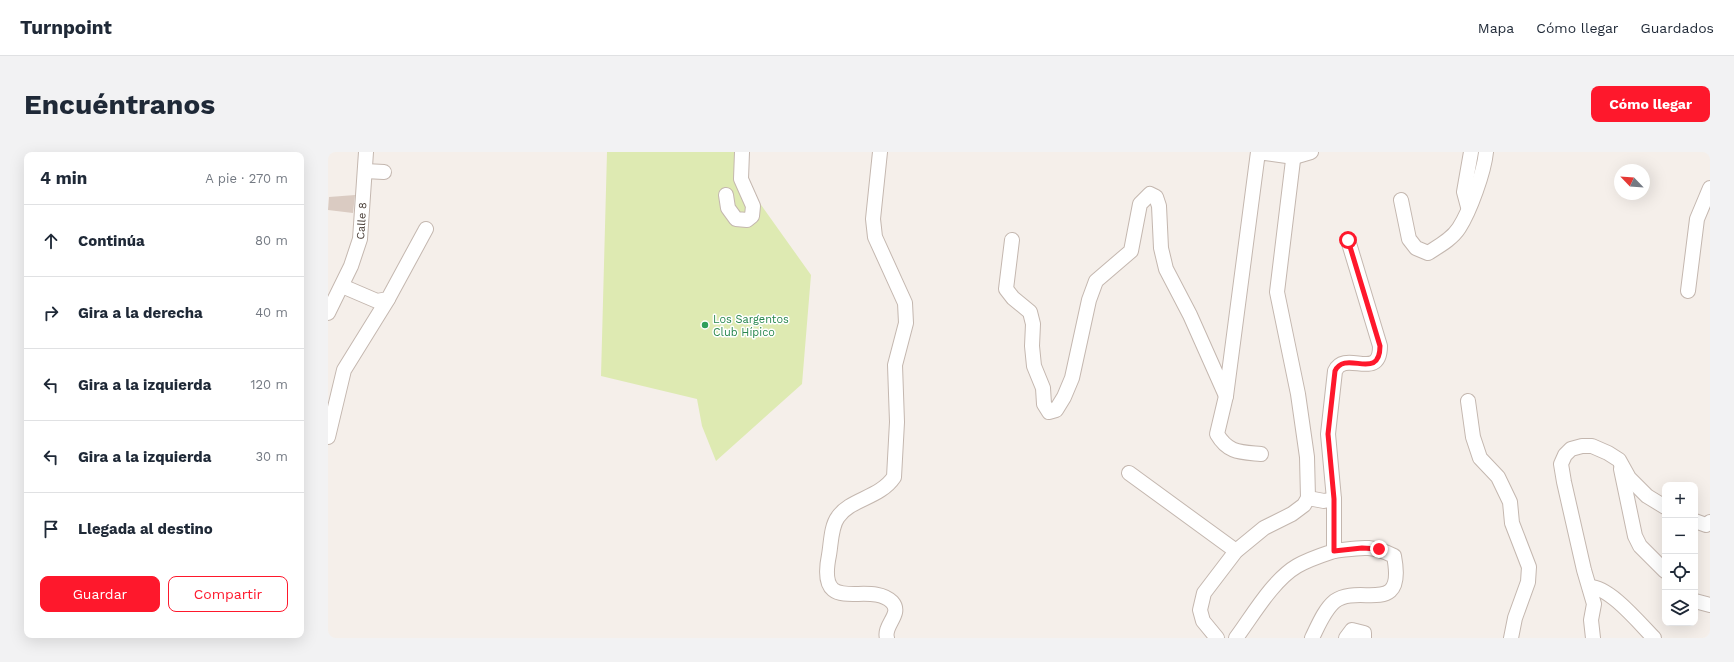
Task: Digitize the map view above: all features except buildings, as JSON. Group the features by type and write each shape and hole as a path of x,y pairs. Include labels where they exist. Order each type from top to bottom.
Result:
{"street":[{"name":"Calle 8","path":"328,313 351,266 360,239 366,152"},
{"path":"726,195 728,208 736,219 747,220 752,216 753,206 741,180 742,152"},
{"path":"880,152 873,220 875,237 905,304 906,316 906,323 895,365 897,422 894,477 890,484 878,493 845,509 837,517 826,570 827,582 840,594 857,593 880,596 891,601 895,607 896,613 888,628 887,638"},
{"path":"1261,454 1234,451 1223,444 1217,434 1226,396 1258,152 1294,155 1311,152"},
{"path":"1468,208 1464,192 1471,152"},
{"path":"1401,200 1409,239 1416,248 1428,252 1443,244 1459,228 1484,168 1486,152"},
{"path":"1217,638 1203,621 1200,610 1204,593 1236,550 1264,528 1292,514 1304,505 1308,498 1307,457 1298,394 1277,292 1294,155"},
{"path":"365,171 384,172"},
{"path":"1688,291 1696,219 1710,188"},
{"path":"1012,240 1006,289 1013,298 1030,312 1033,324 1032,346 1034,366 1043,388 1044,404 1049,412 1056,410 1064,397 1072,378 1089,300 1096,281 1131,251 1140,204 1150,194 1156,197 1159,206 1161,248 1166,268 1190,315 1226,396"},
{"path":"328,437 344,370 388,299 426,229"},
{"path":"1334,551 1334,499 1328,434 1335,371 1337,367 1344,363 1371,364 1377,361 1380,355 1380,346 1348,240"},
{"path":"342,286 377,301 388,299"},
{"path":"1468,401 1473,437 1480,458 1498,477 1510,502 1512,523 1529,567 1528,582 1514,618 1511,638"},
{"path":"1593,638 1591,620 1594,604 1584,570 1561,464 1565,455 1571,449 1582,446 1592,446 1608,453 1619,460 1629,478 1647,496 1662,505"},
{"path":"1619,460 1635,536 1640,546 1662,567"},
{"path":"1129,473 1236,550"},
{"path":"1308,498 1324,502 1334,499"},
{"path":"1698,522 1706,525 1710,522"},
{"path":"1236,638 1281,577 1297,566 1317,556 1334,551 1362,548 1379,549 1394,556 1398,574 1391,590 1383,595 1346,597 1336,601 1328,609 1312,638"},
{"path":"1590,587 1596,587 1610,596 1654,638"},
{"path":"1698,602 1710,605"},
{"path":"1346,638 1352,630 1364,633 1364,638"}],"green space":[{"name":"Los Sargentos Club Hípico","path":"607,152 745,152 744,181 811,275 802,384 716,461 702,426 697,399 601,376"}],"place":[{"name":"Los Sargentos Club Hípico","path":"705,325"}],"route":[{"path":"1348,240 1380,346 1380,355 1377,361 1371,364 1344,363 1337,367 1335,371 1328,434 1334,499 1334,551 1362,548 1379,549"}]}
